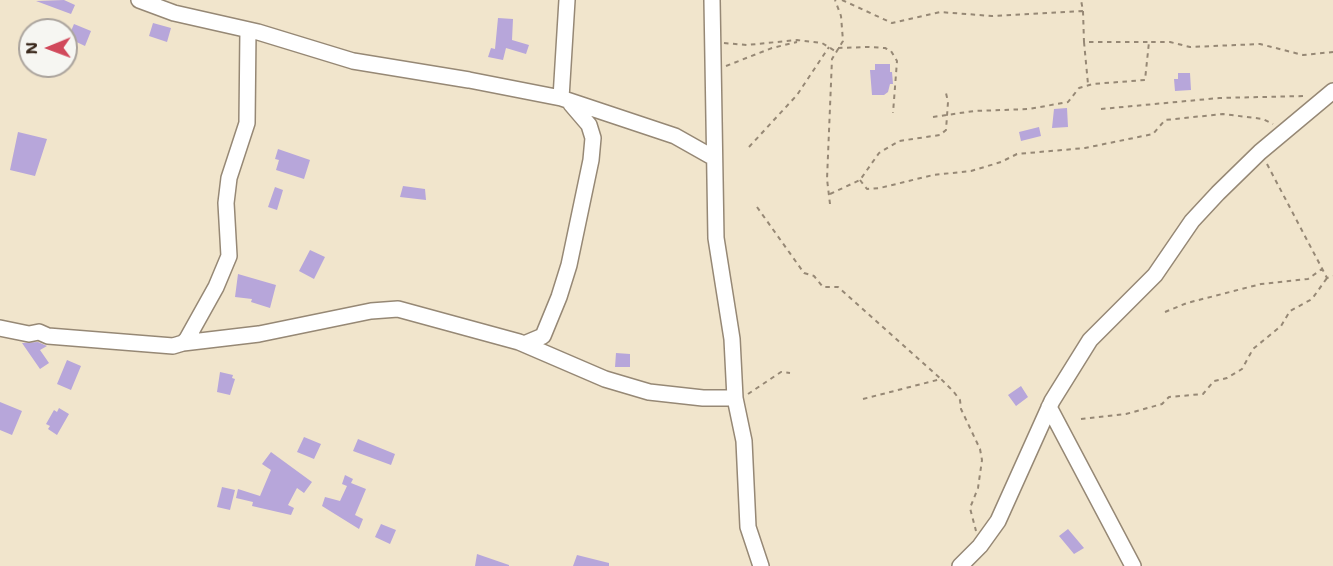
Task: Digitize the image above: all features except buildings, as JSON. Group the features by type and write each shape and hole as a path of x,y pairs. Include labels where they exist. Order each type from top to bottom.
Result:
{"street":[{"path":"139,0 190,17 248,30 353,61 469,80 565,100 675,136 714,158"},
{"path":"524,344 543,336 559,297 569,265 591,160 593,138 589,125 565,100 567,0"},
{"path":"712,0 716,238 732,339 735,398 744,441 748,527 760,566"},
{"path":"183,344 235,258 226,203 232,166 247,123 248,30"},
{"path":"960,566 982,544 1005,508 1049,407 1090,340 1155,275 1203,209 1260,152 1329,94"},
{"path":"0,328 29,334 39,332 48,336 173,346 259,334 390,308 470,327 524,344 576,368 649,392 703,398 735,398"},
{"path":"1049,407 1133,566"}],"path":[{"path":"830,204 827,179 832,59 843,41 841,16 835,0"},
{"path":"842,0 891,23 940,12 992,15 1083,11"},
{"path":"1081,0 1088,85"},
{"path":"714,37 729,45 802,41 822,43 837,50 868,46 885,48 891,51 897,61 893,112"},
{"path":"713,74 743,58 802,41"},
{"path":"1084,42 1170,42 1190,46 1260,44 1303,55 1333,52"},
{"path":"933,117 1029,109 1068,102 1079,88 1088,85 1145,80 1149,42"},
{"path":"750,147 797,95 829,47"},
{"path":"829,195 860,180 879,153 899,141 940,135 946,130 948,116 946,93"},
{"path":"1101,109 1219,98 1329,94"},
{"path":"860,180 867,189 880,188 933,175 971,171 1001,162 1017,154 1085,148 1153,134 1165,120 1223,114 1249,117 1272,123 1282,134"},
{"path":"1260,152 1327,278"},
{"path":"758,207 804,273 814,276 823,287 838,287 941,378 960,400 961,409 980,449 982,460 978,488 970,508 982,544"},
{"path":"1165,312 1187,303 1261,284 1308,279 1322,268"},
{"path":"1081,419 1126,414 1162,404 1169,397 1203,394 1214,381 1227,378 1242,369 1253,349 1281,326 1290,311 1312,299 1327,278 1333,276"},
{"path":"735,398 744,397 781,372 790,373"},
{"path":"863,399 941,378"}]}
